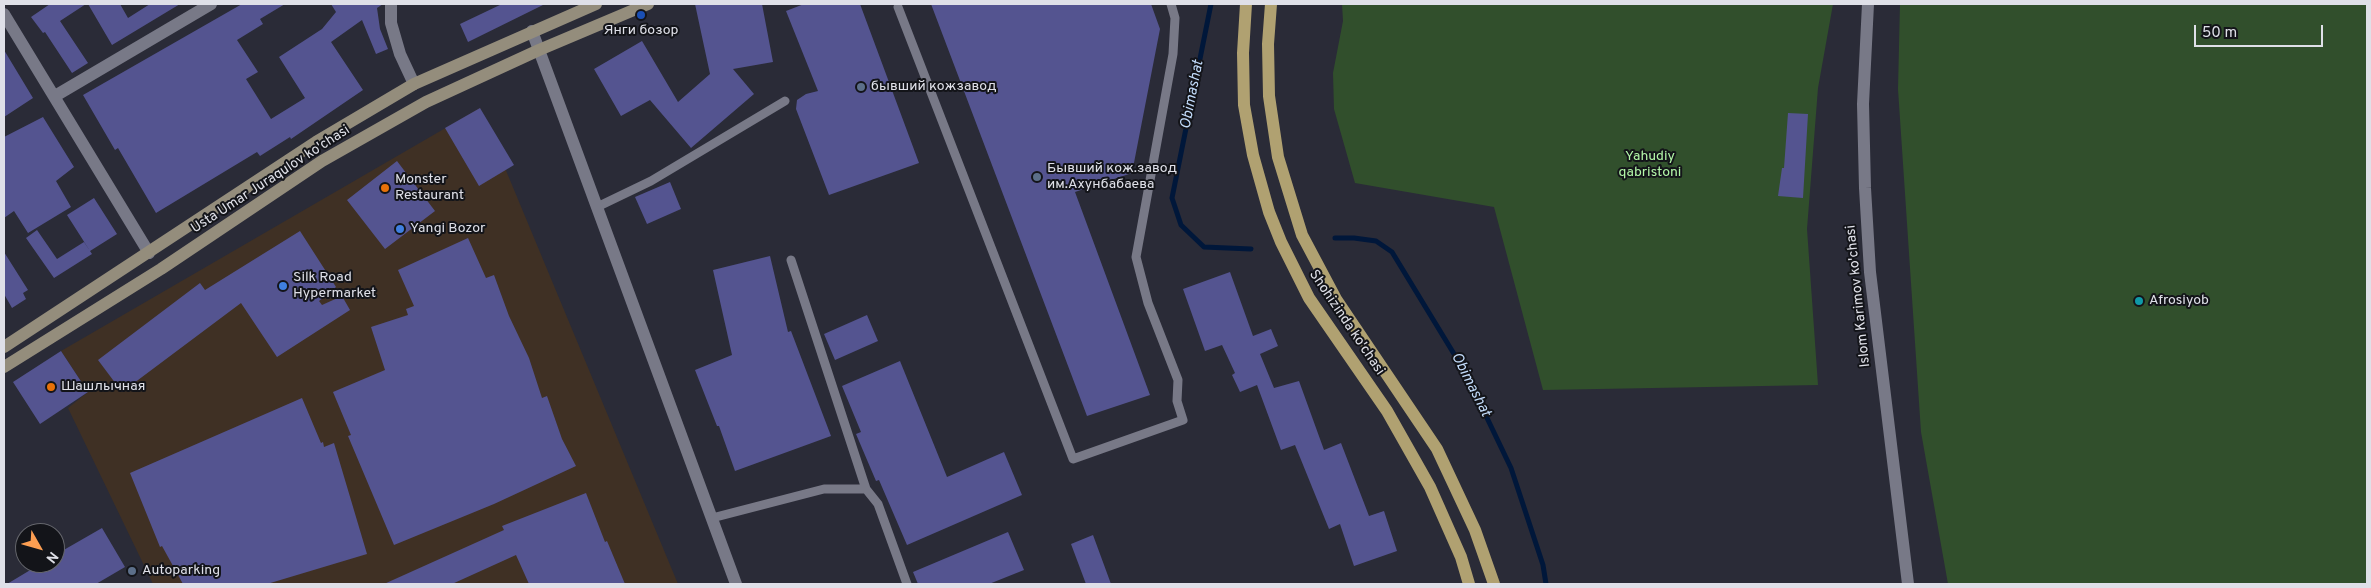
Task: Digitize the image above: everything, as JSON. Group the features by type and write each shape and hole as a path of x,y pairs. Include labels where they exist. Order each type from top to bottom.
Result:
{"main road":[{"name":"Usta Umar Juraqulov ko'chasi","path":"5,343 149,253 316,142 414,84 596,4"},
{"name":"Usta Umar Juraqulov ko'chasi","path":"4,367 161,269 322,161 426,102 539,50 648,4"},
{"name":"Shohizinda ko'chasi","path":"1246,4 1243,53 1244,105 1253,155 1269,212 1280,242 1308,298 1388,411 1430,487 1461,557 1469,584"},
{"name":"Shohizinda ko'chasi","path":"1271,4 1268,44 1269,96 1278,157 1302,235 1336,298 1437,449 1475,530 1494,584"}],"street":[{"path":"390,4 391,23 400,54 414,84"},
{"name":"Islom Karimov ko'chasi","path":"1868,4 1863,104 1870,272 1908,584"},
{"path":"55,96 203,6"},
{"path":"4,14 149,253"},
{"path":"532,31 736,584"}],"lane":[{"path":"898,7 1073,459 1183,420 1177,401 1178,380 1148,303 1136,257 1173,54 1175,18 1171,4"},
{"path":"597,207 651,181 785,101"},
{"path":"791,260 866,488 878,504 907,584"},
{"path":"712,518 824,489 866,488"}],"shaded area":[{"name":"Yangi Bozor","path":"480,108 678,584 153,584 68,408 88,392 61,351"}],"green space":[{"name":"Yahudiy qabristoni","path":"1342,4 1833,4 1818,88 1807,229 1818,385 1543,390 1494,207 1355,183 1334,109 1333,73 1343,21"},
{"name":"Afrosiyob","path":"1900,4 2367,4 2367,584 1948,584 1921,432 1898,89"}],"building":[{"path":"50,4 86,4 60,21 88,63 72,73 45,32 43,33 31,17"},
{"path":"88,4 120,4 128,18 150,4 180,4 112,45"},
{"path":"242,4 285,4 260,19 263,24 237,40 258,72 246,79 271,119 305,98 279,57 322,29 336,12 331,4 383,4 377,8 380,29 388,49 376,54 362,20 331,42 363,90 291,139 290,137 260,156 257,152 156,213 118,148 115,150 83,95"},
{"path":"502,4 545,4 468,42 460,24"},
{"path":"695,4 762,4 773,62 733,69 754,94 691,148 650,100 621,116 594,69 642,41 678,102 710,74"},
{"path":"804,4 860,4 919,163 829,195 796,109 797,100 806,94 818,91 786,11"},
{"path":"931,4 1151,4 1160,29 1132,173 1075,192 1150,395 1087,416"},
{"path":"4,50 33,98 4,117"},
{"path":"480,108 514,165 479,186 445,128"},
{"path":"1788,113 1808,114 1803,198 1778,196 1782,168 1784,168"},
{"path":"43,117 74,167 56,181 71,207 28,233 14,211 4,218 4,137"},
{"path":"397,161 435,211 385,249 347,200"},
{"path":"670,182 681,209 647,224 635,197"},
{"path":"94,198 117,234 90,251 67,215"},
{"path":"37,230 57,259 84,242 92,254 54,278 26,238"},
{"path":"300,231 336,287 319,301 322,305 342,296 350,310 277,357 241,303 122,392 98,360 200,283 205,290"},
{"path":"468,238 486,278 494,275 509,316 529,358 542,398 547,396 562,439 576,466 494,504 394,545 348,436 351,435 333,392 385,370 371,327 408,315 406,309 414,306 398,270"},
{"path":"4,252 28,290 23,293 26,299 12,308 4,294"},
{"path":"770,256 788,332 791,331 831,436 735,471 719,426 717,426 695,370 732,355 713,270"},
{"path":"1230,272 1253,336 1271,329 1278,346 1260,354 1274,388 1299,381 1324,450 1341,443 1369,516 1384,511 1397,551 1354,566 1340,524 1329,529 1295,445 1281,450 1257,385 1240,392 1232,375 1235,373 1222,345 1205,351 1183,289"},
{"path":"867,315 878,341 835,360 824,334"},
{"name":"Шашлычная","path":"61,351 88,392 40,424 13,382"},
{"path":"900,361 947,477 1004,452 1022,495 907,545 879,480 876,481 856,434 861,432 842,386"},
{"path":"302,398 321,443 323,442 324,447 334,443 367,554 267,584 183,584 162,546 160,547 130,473"},
{"path":"586,493 605,542 607,541 625,584 529,584 516,555 452,584 384,584 504,530 502,526"},
{"path":"102,528 125,567 96,584 7,584 25,573 65,573 65,549"},
{"path":"1008,532 1024,570 989,584 918,584 913,572"},
{"path":"1093,535 1111,584 1086,584 1071,544"}],"waterway":[{"name":"Obimashat","path":"1211,4 1172,198 1181,225 1204,247 1251,249"},
{"name":"Obimashat","path":"1335,238 1376,241 1392,252 1465,372 1511,468 1543,565 1546,584"}],"place":[{"name":"Янги бозор","path":"641,15"},
{"name":"бывший кожзавод","path":"861,87"},
{"name":"Бывший кож.завод им.Ахунбабаева","path":"1037,177"},
{"name":"Monster Restaurant","path":"385,188"},
{"name":"Yangi Bozor","path":"400,229"},
{"name":"Silk Road Hypermarket","path":"283,286"},
{"name":"Afrosiyob","path":"2139,301"},
{"name":"Шашлычная","path":"51,387"},
{"name":"Autoparking","path":"132,571"}]}
